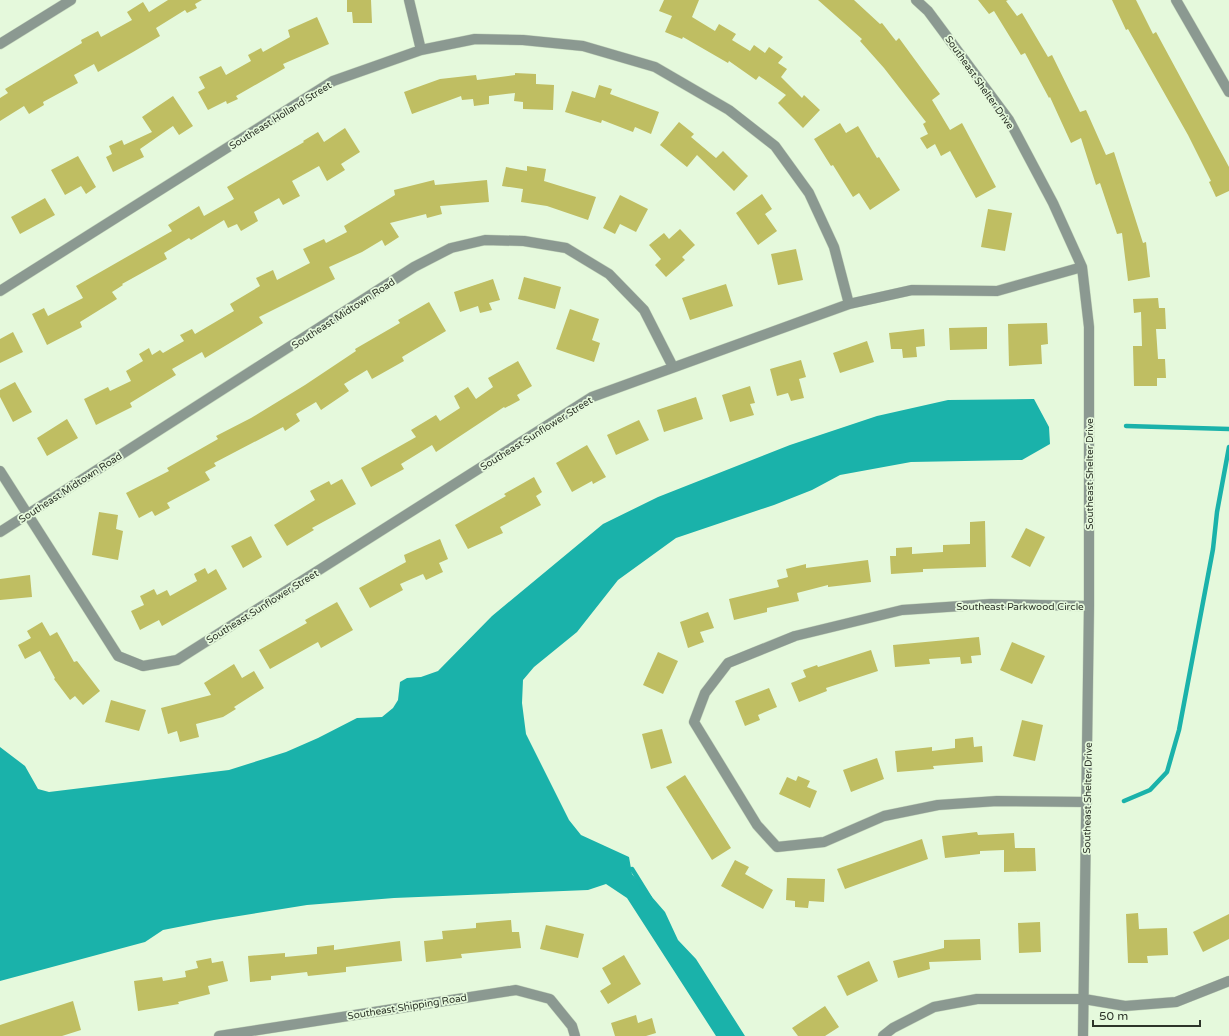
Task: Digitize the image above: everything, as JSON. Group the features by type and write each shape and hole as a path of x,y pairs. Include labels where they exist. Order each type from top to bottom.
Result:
{"street":[{"path":"0,44 71,0"},
{"path":"408,0 421,50"},
{"name":"Southeast Shelter Drive","path":"916,0 928,11 1009,120 1053,202 1082,267 1089,327 1089,606 1083,1036"},
{"path":"1176,0 1229,92"},
{"name":"Southeast Holland Street","path":"0,292 333,81 421,50 475,39 523,40 583,46 655,67 729,110 775,146 809,193 834,247 849,304"},
{"name":"Southeast Midtown Road","path":"0,532 414,268 451,248 485,240 524,241 566,248 609,274 644,310 673,367"},
{"name":"Southeast Sunflower Street","path":"28,514 118,656 144,666 177,660 592,397 849,304 912,290 997,291 1082,267"},
{"path":"0,471 28,514"},
{"name":"Southeast Parkwood Circle","path":"1087,802 997,801 938,805 884,816 824,842 777,847 757,825 694,722 705,693 728,663 795,636 902,610 991,604 1089,606"},
{"path":"883,1036 893,1028 934,1008 977,999 1084,999 1125,1006 1176,1002 1229,981"},
{"name":"Southeast Shipping Road","path":"219,1036 260,1032 516,990 550,999 572,1026 575,1036"}],"water":[{"path":"1034,399 1049,427 1050,444 1022,460 911,462 840,475 812,490 774,505 676,538 618,580 577,632 534,667 523,680 522,703 526,734 569,820 581,835 629,857 632,874 665,912 678,940 696,959 745,1036 716,1036 627,898 606,884 588,890 394,898 307,905 163,930 145,942 0,981 0,747 25,766 38,789 49,792 229,770 286,752 357,718 382,717 393,708 398,700 400,682 407,678 421,677 438,671 492,616 603,524 658,497 790,445 877,416 948,400"}],"building":[{"path":"168,0 202,0 195,4 197,8 187,13 185,10 156,28 160,36 98,72 94,64 74,75 78,83 43,102 44,105 29,114 24,106 0,121 0,98 8,93 5,89 82,43 81,40 98,31 101,37 132,20 127,12 143,2 149,12"},
{"path":"347,0 371,0 372,23 353,23 352,12 347,12"},
{"path":"664,0 699,0 692,17 715,31 719,24 736,34 732,40 750,51 754,45 765,53 769,47 783,57 778,63 787,69 781,77 802,98 804,95 820,110 803,128 778,103 786,95 759,76 756,80 729,61 728,63 683,37 682,39 665,32 672,16 659,11"},
{"path":"818,0 854,0 880,24 882,23 896,41 899,38 940,94 932,100 950,130 962,123 996,187 976,198 950,151 941,156 935,144 927,149 920,138 928,134 923,124 926,122 884,68 860,41 862,39"},
{"path":"978,0 1008,0 1006,1 1017,16 1022,13 1048,57 1052,55 1080,112 1086,110 1106,155 1114,152 1143,243 1146,242 1150,277 1128,281 1122,233 1117,234 1100,183 1096,185 1081,138 1071,143 1050,97 1049,98 1025,53 1021,55 994,11 989,14"},
{"path":"1112,0 1136,0 1153,34 1156,32 1229,167 1229,191 1216,197 1209,182 1211,181 1188,135 1128,29 1126,30"},
{"path":"317,17 329,44 283,64 285,68 236,96 238,99 227,104 226,101 208,110 198,92 205,88 199,77 221,66 226,75 251,61 248,55 261,48 263,52 290,37 288,30"},
{"path":"515,73 536,74 536,84 554,85 553,110 523,109 523,102 514,101 515,93 489,96 489,104 474,106 473,99 462,100 461,96 412,114 404,92 440,79 476,75 477,80 515,75"},
{"path":"599,85 612,89 610,94 659,112 651,134 635,127 633,132 602,120 601,123 565,112 572,91 595,98"},
{"path":"173,96 193,126 179,135 173,126 140,149 144,157 113,172 106,157 112,154 109,146 122,140 124,145 152,132 142,117"},
{"path":"679,122 694,134 691,137 716,158 723,151 748,176 734,191 697,155 687,167 660,145"},
{"path":"840,123 846,133 858,126 877,158 879,157 900,190 870,210 859,193 853,197 833,165 831,166 814,139"},
{"path":"345,128 360,152 341,164 345,170 327,181 319,166 292,181 300,196 283,205 279,198 254,212 258,221 241,231 237,224 228,228 224,220 191,240 189,238 164,253 167,259 122,284 123,285 112,292 117,299 80,322 82,327 47,345 32,314 44,308 48,316 83,298 76,286 172,231 168,225 199,206 204,216 234,199 227,187 304,142 303,141 318,132 324,142"},
{"path":"78,156 96,187 86,194 81,186 65,195 51,170"},
{"path":"527,166 546,169 544,181 596,197 588,220 547,206 521,202 523,189 502,186 506,167 527,171"},
{"path":"434,180 435,185 487,180 489,202 440,206 442,214 427,218 426,214 390,223 399,237 385,246 382,240 362,252 329,267 335,279 259,317 263,323 205,358 202,352 172,369 176,375 130,403 132,407 96,425 84,399 108,387 110,391 131,381 126,371 143,361 139,354 149,348 152,355 160,350 163,353 184,341 180,335 192,329 195,334 234,311 230,304 260,286 256,278 273,270 277,280 310,263 303,249 324,239 326,243 347,232 344,226 395,195 394,190"},
{"path":"762,194 772,209 765,214 777,231 758,245 736,213"},
{"path":"620,195 648,209 636,232 620,224 615,234 603,228"},
{"path":"45,198 55,215 20,234 11,217"},
{"path":"988,209 1012,213 1005,251 981,247"},
{"path":"680,229 695,245 682,257 685,260 666,277 655,265 661,259 649,245 664,233 669,239"},
{"path":"796,249 803,280 778,285 771,254"},
{"path":"524,277 561,287 555,309 518,299"},
{"path":"493,279 500,300 489,303 492,310 480,313 478,306 460,312 454,292"},
{"path":"726,284 733,306 690,320 682,298"},
{"path":"1158,298 1159,308 1165,308 1166,329 1156,329 1158,359 1165,359 1166,378 1157,378 1157,386 1134,386 1133,346 1142,346 1141,312 1134,313 1133,299"},
{"path":"429,302 446,331 402,357 404,361 372,379 367,370 344,384 349,391 321,410 316,402 296,414 300,421 285,431 283,427 214,463 216,466 205,472 210,480 167,503 170,508 155,516 152,511 139,518 126,493 169,471 167,468 218,439 216,436 251,418 305,385 356,351 355,349 400,323 398,320"},
{"path":"570,309 599,319 592,340 600,343 594,362 556,349"},
{"path":"1047,323 1048,344 1041,345 1042,364 1009,366 1008,324"},
{"path":"987,327 987,349 950,350 949,328"},
{"path":"924,329 925,346 916,347 917,357 903,358 902,349 891,349 889,333"},
{"path":"13,332 23,352 0,363 0,339"},
{"path":"867,341 874,362 840,373 833,353"},
{"path":"801,360 806,377 799,379 804,398 791,401 788,393 777,396 770,369"},
{"path":"518,361 532,386 517,395 520,400 505,408 504,407 436,452 432,445 401,464 404,469 371,487 361,468 416,437 411,430 436,415 440,421 460,408 454,396 468,387 476,399 493,387 488,378"},
{"path":"15,382 32,412 13,422 0,397 0,390"},
{"path":"750,386 755,403 750,404 754,415 730,422 722,395"},
{"path":"696,397 703,419 664,432 657,410"},
{"path":"67,419 78,438 47,456 37,438"},
{"path":"639,420 649,440 616,455 607,435"},
{"path":"587,445 606,477 593,484 592,481 572,492 556,463"},
{"path":"534,477 542,492 536,496 541,505 500,527 503,533 468,549 455,525 506,496 504,494"},
{"path":"342,479 356,504 312,528 314,530 287,546 274,525 315,500 310,491 329,481 331,485"},
{"path":"99,512 118,515 116,529 123,531 118,560 92,555"},
{"path":"985,521 986,567 923,569 923,572 891,574 890,556 896,556 896,548 912,547 912,554 943,552 943,545 970,544 970,522"},
{"path":"1026,528 1045,537 1030,567 1011,557"},
{"path":"251,536 262,557 243,568 231,546"},
{"path":"440,539 448,559 439,563 443,572 426,580 423,574 400,584 403,590 370,608 359,588 406,562 404,555"},
{"path":"868,560 871,582 828,587 828,585 797,593 799,601 767,608 767,612 734,620 729,599 779,587 777,580 788,577 786,569 806,564 806,568"},
{"path":"205,568 208,574 216,569 227,589 162,626 159,620 140,630 131,611 144,605 140,596 154,589 157,595 167,590 170,596 197,581 194,574"},
{"path":"30,575 32,597 0,600 0,579"},
{"path":"337,602 353,630 321,648 318,642 270,669 259,650 307,623 305,620"},
{"path":"708,612 714,628 700,632 704,642 688,648 680,622"},
{"path":"42,622 50,636 57,632 74,662 77,661 100,691 83,705 75,696 70,700 54,679 55,678 40,651 25,659 18,645 31,638 27,631"},
{"path":"979,637 981,655 971,656 972,663 961,664 960,657 929,659 930,664 895,667 893,645"},
{"path":"1012,642 1045,656 1032,684 1000,670"},
{"path":"871,650 878,671 826,688 827,691 799,702 791,683 806,677 803,670 817,665 818,667"},
{"path":"658,652 678,661 663,694 643,685"},
{"path":"234,664 242,678 254,671 264,688 234,707 236,709 223,717 196,724 199,737 180,742 177,731 168,734 161,708 211,695 204,683"},
{"path":"769,688 777,707 758,715 760,720 745,726 735,701"},
{"path":"111,700 146,710 139,731 105,722"},
{"path":"1022,720 1043,725 1035,761 1013,756"},
{"path":"662,729 672,763 651,769 642,734"},
{"path":"973,737 974,747 982,746 983,762 933,766 934,769 897,772 895,751 932,747 932,751 955,748 955,739"},
{"path":"877,758 884,779 851,792 843,770"},
{"path":"685,775 731,848 712,860 666,787"},
{"path":"798,776 810,781 807,787 817,791 810,808 779,794 787,777 796,781"},
{"path":"977,832 978,835 1014,833 1015,848 1035,848 1036,871 1004,872 1004,850 980,851 980,854 945,858 942,836"},
{"path":"922,839 928,859 845,889 837,869"},
{"path":"735,860 749,867 745,874 773,890 763,909 721,886"},
{"path":"787,878 825,879 824,902 809,901 808,908 795,907 795,901 786,900"},
{"path":"1138,913 1139,929 1167,928 1168,955 1147,956 1148,963 1128,963 1126,914"},
{"path":"1229,914 1229,939 1203,952 1193,932"},
{"path":"511,920 512,932 519,932 521,948 461,954 462,958 426,962 424,941 443,939 442,931 476,928 476,923"},
{"path":"1040,922 1041,952 1019,953 1018,923"},
{"path":"546,925 584,934 578,958 540,949"},
{"path":"980,939 981,960 929,962 930,969 898,978 893,961 944,948 944,940"},
{"path":"400,941 402,961 346,967 346,972 308,976 307,972 271,976 271,980 250,982 248,956 285,953 285,957 317,954 317,947 334,945 334,950"},
{"path":"624,955 641,984 608,1004 600,991 611,984 602,968"},
{"path":"211,958 212,963 223,961 228,981 208,986 210,994 178,1002 179,1004 138,1011 134,981 162,977 163,981 186,977 185,971 198,968 196,961"},
{"path":"869,961 878,981 847,996 837,976"},
{"path":"73,1001 81,1030 62,1036 0,1036 0,1025"},
{"path":"825,1006 839,1027 825,1036 798,1036 792,1028"},
{"path":"636,1015 638,1023 652,1018 656,1033 646,1036 615,1036 611,1023"}],"waterway":[{"path":"1126,426 1229,429"},
{"path":"1124,801 1150,790 1167,772 1179,730 1213,549 1217,512 1229,447"},
{"path":"632,869 650,898"}]}
